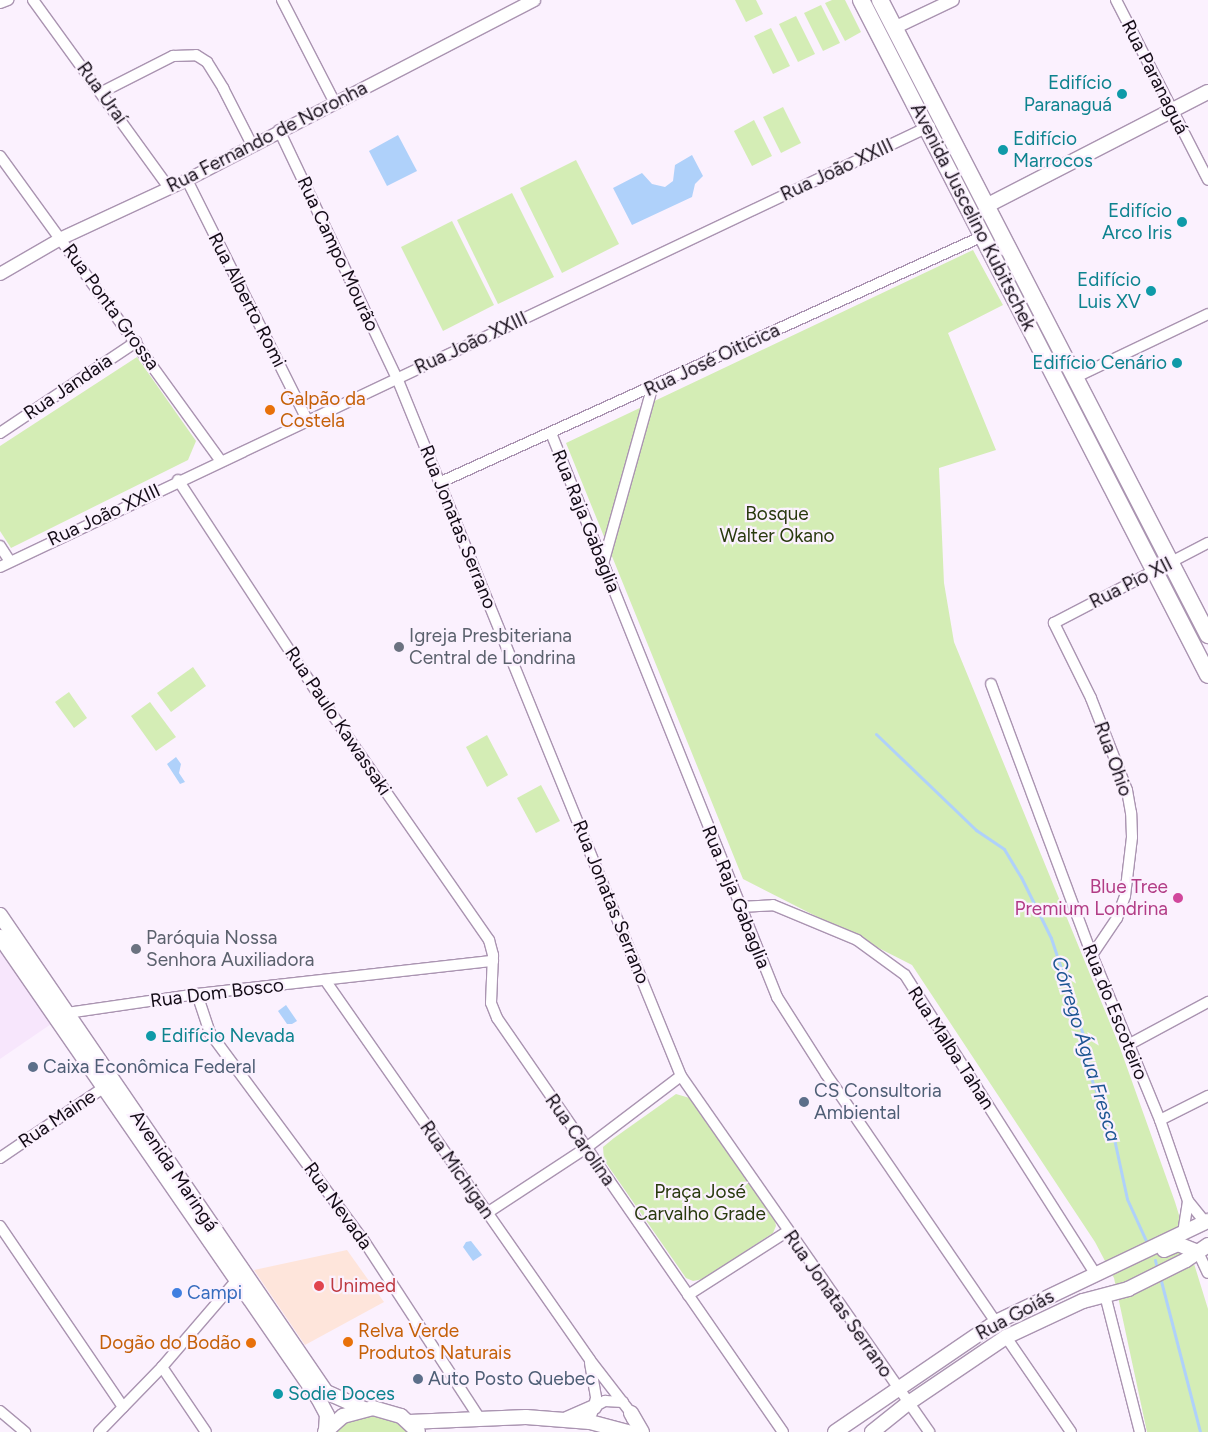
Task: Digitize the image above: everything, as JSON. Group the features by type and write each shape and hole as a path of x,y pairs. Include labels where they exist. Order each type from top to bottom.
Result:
{"main road":[{"name":"Avenida Juscelino Kubitschek","path":"861,0 879,36 988,205 1208,635"},
{"name":"Avenida Juscelino Kubitschek","path":"880,0 894,28 980,230 1208,675"},
{"path":"988,205 1208,92"},
{"name":"Avenida Maringá","path":"0,915 67,1013 108,1084 236,1282 323,1406 326,1415 326,1431"},
{"name":"Avenida Maringá","path":"0,938 108,1084 326,1392 364,1409"},
{"name":"Rua Goiás","path":"835,1432 896,1388 996,1322 1207,1222"},
{"path":"1096,1275 1117,1271 1173,1245 1203,1248"},
{"name":"Rua Goiás","path":"872,1432 907,1404 1006,1337 1058,1311 1137,1285 1203,1248"},
{"path":"562,1420 594,1407"},
{"path":"627,1407 642,1432"},
{"path":"326,1431 343,1416 364,1409 392,1412 413,1427 480,1419 562,1420 591,1427 628,1432"}],"street":[{"path":"0,3 8,0"},
{"name":"Rua Uraí","path":"33,0 102,92 169,188"},
{"path":"282,0 334,101"},
{"name":"Rua Fernando de Noronha","path":"0,274 62,238 187,180 334,101 534,0"},
{"path":"879,36 953,0"},
{"name":"Rua Paranaguá","path":"1116,0 1208,180"},
{"path":"102,92 173,56 196,55 207,62 252,145"},
{"name":"Rua João XXIII","path":"0,566 220,460 935,123"},
{"name":"Rua Campo Mourão","path":"279,130 397,378"},
{"name":"Rua Ponta Grossa","path":"0,156 62,238 220,460"},
{"name":"Rua Alberto Romi","path":"187,180 307,420"},
{"path":"980,230 988,205"},
{"name":"Rua José Oiticica","path":"441,482 652,388 980,230"},
{"path":"1076,378 1208,314"},
{"name":"Rua Jandaia","path":"0,433 136,342"},
{"name":"Rua Jonatas Serrano","path":"397,378 441,482 681,1076 907,1404 929,1432"},
{"path":"603,564 652,388"},
{"name":"Rua Raja Gabaglia","path":"551,433 777,997 826,1074 996,1322"},
{"name":"Rua Paulo Kawassaki","path":"178,480 318,694 489,940 493,961"},
{"name":"Rua Pio XII","path":"1054,623 1208,543"},
{"path":"0,546 9,560"},
{"name":"Rua Ohio","path":"1054,623 1090,698 1127,790 1131,814 1132,837 1124,896 1117,918 1092,955"},
{"name":"Rua do Escoteiro","path":"990,684 1092,955 1160,1120 1188,1201 1207,1222"},
{"name":"Rua Malba Tahan","path":"740,907 773,905 857,940 905,975 1096,1275"},
{"name":"Rua Dom Bosco","path":"67,1013 197,994 493,961"},
{"name":"Rua Carolina","path":"493,961 490,992 493,1012 784,1432"},
{"name":"Rua Michigan","path":"325,980 590,1360 627,1407"},
{"name":"Rua Nevada","path":"197,994 210,1033 364,1241 480,1419"},
{"path":"1128,1045 1208,1002"},
{"path":"487,1213 586,1148 681,1076"},
{"name":"Rua Maine","path":"0,1158 108,1084"},
{"path":"1160,1120 1208,1096"},
{"path":"1183,1233 1188,1201"},
{"path":"0,1226 123,1407"},
{"path":"688,1296 788,1231"},
{"path":"1203,1248 1208,1273"},
{"path":"99,1432 162,1367 236,1282"},
{"path":"1104,1295 1140,1432"},
{"path":"1006,1337 1071,1432"},
{"path":"590,1360 594,1407 591,1427"},
{"path":"162,1367 206,1432"},
{"path":"594,1407 605,1401 627,1407 633,1432"},
{"path":"0,1411 25,1432"}],"shaded area":[{"path":"0,942 54,1022 0,1059"},
{"name":"Unimed","path":"347,1250 384,1302 305,1345 254,1270"}],"green space":[{"path":"735,0 756,0 763,14 746,22"},
{"path":"832,0 845,0 861,32 845,41 825,3"},
{"path":"821,5 840,43 823,51 804,13"},
{"path":"796,16 815,54 798,62 779,24"},
{"path":"771,28 790,66 773,74 754,36"},
{"path":"783,107 801,143 781,153 763,117"},
{"path":"754,120 772,156 752,166 734,131"},
{"path":"576,160 619,244 562,273 520,188"},
{"path":"512,193 554,277 498,304 457,220"},
{"path":"452,221 494,305 443,331 401,247"},
{"name":"Bosque Walter Okano","path":"973,250 1003,305 948,333 996,450 939,468 944,583 954,642 1119,1045 1175,1202 1208,1309 1208,1432 1147,1432 1114,1278 1095,1242 912,965 743,879 566,443"},
{"path":"137,357 196,441 188,460 11,548 0,531 0,446"},
{"path":"193,667 206,686 171,712 157,693"},
{"path":"69,692 87,718 74,728 55,702"},
{"path":"150,702 176,737 156,751 131,716"},
{"path":"487,735 508,775 487,787 466,747"},
{"path":"541,785 560,821 536,833 517,798"},
{"name":"Praça José Carvalho Grade","path":"676,1094 693,1099 774,1216 776,1226 773,1233 703,1279 693,1281 686,1278 604,1160 603,1147"},
{"path":"378,1414 395,1419 411,1432 332,1432 344,1421"}],"water":[{"path":"398,135 417,171 387,186 369,151"},
{"path":"692,155 703,176 695,184 692,197 632,225 613,188 642,173 652,184 665,187 673,181 675,165"},
{"path":"176,757 181,764 179,773 185,782 180,784 167,764"},
{"path":"286,1005 297,1021 292,1024 287,1024 278,1011"},
{"path":"471,1241 482,1255 473,1261 463,1247 466,1242"}],"waterway":[{"name":"Córrego Água Fresca","path":"876,734 976,830 1004,849 1021,877 1051,938 1083,1035 1087,1068 1113,1134 1127,1199 1148,1245"},
{"name":"Córrego Água Fresca","path":"1155,1260 1157,1269"},
{"name":"Córrego Água Fresca","path":"1160,1277 1200,1432"}],"place":[{"name":"Edifício Paranaguá","path":"1122,94"},
{"name":"Edifício Marrocos","path":"1003,150"},
{"name":"Edifício Arco Iris","path":"1182,222"},
{"name":"Edifício Luis XV","path":"1151,291"},
{"name":"Edifício Cenário","path":"1177,363"},
{"name":"Galpão da Costela","path":"270,410"},
{"name":"Igreja Presbiteriana Central de Londrina","path":"399,647"},
{"name":"Blue Tree Premium Londrina","path":"1178,898"},
{"name":"Paróquia Nossa Senhora Auxiliadora","path":"136,949"},
{"name":"Edifício Nevada","path":"151,1036"},
{"name":"Caixa Econômica Federal","path":"33,1067"},
{"name":"CS Consultoria Ambiental","path":"804,1102"},
{"name":"Unimed","path":"319,1286"},
{"name":"Campi","path":"177,1293"},
{"name":"Relva Verde Produtos Naturais","path":"348,1342"},
{"name":"Dogão do Bodão","path":"251,1343"},
{"name":"Auto Posto Quebec","path":"418,1379"},
{"name":"Sodie Doces","path":"278,1394"}]}
